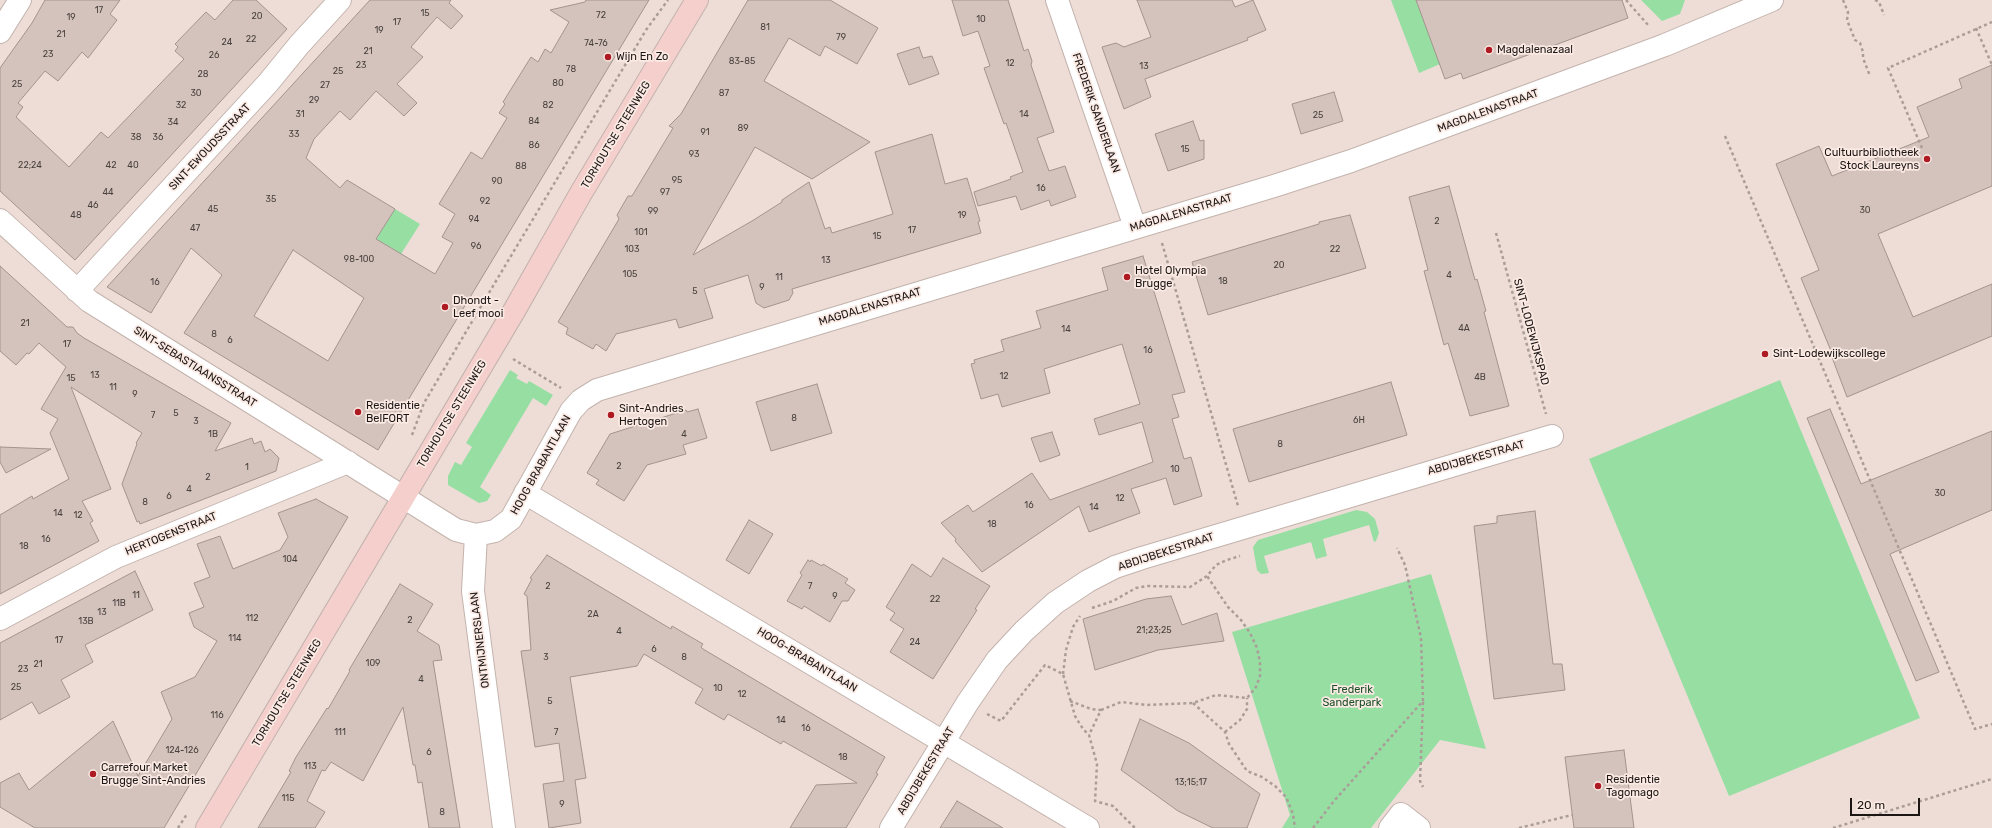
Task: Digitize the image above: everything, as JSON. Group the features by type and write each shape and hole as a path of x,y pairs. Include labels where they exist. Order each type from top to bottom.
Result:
{"main road":[{"name":"TORHOUTSE STEENWEG","path":"207,828 369,556 402,496 508,321 581,193 697,0"}],"street":[{"path":"0,32 20,0"},
{"name":"SINT-EWOUDSSTRAAT","path":"77,291 268,83 298,45 340,0"},
{"name":"FREDERIK SANDERLAAN","path":"1057,0 1145,224"},
{"name":"MAGDALENASTRAAT","path":"581,400 597,390 1351,161 1665,45 1772,0"},
{"name":"SINT-SEBASTIAANSSTRAAT","path":"0,220 88,301 402,496"},
{"name":"HOOG BRABANTLAAN","path":"476,535 495,531 511,519 571,411 581,400"},
{"name":"ABDIJBEKESTRAAT","path":"891,828 968,702 997,660 1024,631 1055,603 1088,581 1115,567 1142,558 1552,436"},
{"name":"HERTOGENSTRAAT","path":"0,619 116,557 348,462"},
{"name":"HOOG-BRABANTLAAN","path":"525,493 1088,828"},
{"path":"402,496 456,530 476,535"},
{"name":"ONTMIJNERSLAAN","path":"476,535 473,591 504,828"},
{"path":"1390,828 1401,814 1419,828"}],"path":[{"path":"410,440 424,403 646,30 668,0"},
{"path":"1626,0 1665,45"},
{"path":"1843,0 1848,12 1847,20 1856,40 1860,43 1863,58 1870,76"},
{"path":"1875,0 1879,2 1884,16"},
{"path":"1922,148 1888,68 1992,22"},
{"path":"1976,28 1992,65"},
{"path":"1725,136 1975,729 1992,724"},
{"path":"1145,224 1244,527"},
{"name":"SINT-LODEWIJKSPAD","path":"1496,233 1552,436"},
{"path":"509,356 581,400"},
{"path":"1396,548 1405,565 1421,638 1423,701 1420,781 1423,787"},
{"path":"1089,609 1113,601 1136,588 1147,586 1190,587 1207,576 1216,565 1240,556"},
{"path":"1207,576 1228,607 1241,620 1250,633 1257,648 1260,676 1256,688 1247,698 1247,709 1240,720 1225,732"},
{"path":"1084,613 1079,616 1073,627 1066,650 1063,674 1075,716 1083,729 1089,735 1097,764 1095,801 1112,806 1136,828"},
{"path":"968,702 1001,721 1045,665 1063,674"},
{"path":"1070,701 1091,709 1100,710 1121,702 1147,705 1193,704 1216,695 1247,698"},
{"path":"1313,828 1334,801 1423,701"},
{"path":"1193,704 1225,732 1229,744 1247,771 1262,777 1275,786 1286,798 1293,814 1295,828"},
{"path":"1089,735 1100,710"},
{"path":"1833,828 1992,779"},
{"path":"1519,828 1572,815"}],"green space":[{"path":"1391,0 1416,0 1440,64 1419,73"},
{"path":"1641,0 1685,0 1680,14 1662,21"},
{"path":"395,209 420,224 401,254 376,239"},
{"path":"510,370 518,375 516,378 527,384 529,381 553,395 546,406 533,398 480,487 491,495 487,501 479,503 448,485 448,476 455,462 461,465 472,447 466,443"},
{"path":"1780,380 1920,718 1729,796 1589,459"},
{"path":"1356,510 1367,512 1375,519 1379,533 1376,541 1374,542 1369,525 1323,539 1327,556 1316,559 1311,542 1264,556 1269,573 1261,574 1257,570 1253,547 1258,540"},
{"name":"Frederik Sanderpark","path":"1431,574 1486,749 1440,740 1371,828 1282,828 1290,815 1232,632"}],"building":[{"path":"45,0 120,0 110,14 117,20 88,58 82,52 58,81 45,71 18,103 23,107 16,117 69,167 101,132 108,138 184,59 175,51 178,47 175,44 206,12 215,20 233,0 256,0 287,29 75,260 0,191 0,68 32,23"},
{"path":"370,0 451,0 449,3 463,16 451,29 437,17 411,47 423,57 397,84 417,103 404,116 376,91 350,120 340,111 314,139 306,158 340,188 347,180 395,209 376,239 435,274 453,243 442,237 455,214 439,204 471,152 482,159 507,118 499,113 505,104 503,102 531,57 538,62 545,49 551,53 569,22 550,10 585,2 586,0 649,0 378,450 184,333 222,275 191,248 151,313 107,287","holes":["293,250 364,298 328,361 254,316"]},
{"path":"748,0 830,0 878,28 857,64 825,46 820,56 789,38 764,81 870,142 812,179 755,147 693,255 752,221 782,202 782,200 809,182 825,229 830,227 832,233 893,214 875,152 932,134 945,184 967,178 980,221 978,222 981,233 792,289 793,293 789,300 764,308 756,303 748,275 704,289 713,318 679,328 676,319 616,334 606,351 596,344 593,349 566,334 568,328 558,322 619,219 617,215 628,196 632,196 673,128 669,126 681,114"},
{"path":"952,0 1008,0 1024,51 1028,49 1032,61 1031,65 1054,132 1037,138 1049,171 1065,166 1076,197 1051,206 1049,200 1021,210 1016,196 978,206 974,192 1011,179 1010,177 1023,172 1006,123 1004,124 984,68 990,66 978,31 963,36"},
{"path":"1137,0 1232,0 1235,7 1253,0 1266,30 1247,38 1248,40 1145,79 1151,97 1124,109 1102,47 1116,43 1124,47 1151,37"},
{"name":"Magdalenazaal","path":"1416,0 1622,0 1628,18 1463,79 1461,73 1445,79"},
{"path":"919,47 923,58 932,56 939,74 909,85 897,54"},
{"path":"1992,65 1992,186 1878,234 1913,317 1992,284 1992,336 1847,397 1830,352 1831,351 1801,278 1819,270 1776,164 1819,146 1832,176 1929,137 1917,107 1962,88 1959,79"},
{"path":"1334,92 1343,121 1301,134 1292,104"},
{"path":"1193,121 1200,141 1204,140 1204,159 1168,171 1155,134"},
{"path":"1449,186 1475,280 1477,279 1486,311 1484,312 1509,406 1470,416 1448,343 1444,345 1424,271 1428,270 1409,197"},
{"path":"1350,215 1366,268 1208,315 1192,262 1319,224 1319,222"},
{"path":"1143,256 1185,392 1172,395 1179,417 1172,419 1184,459 1191,457 1202,496 1174,505 1166,478 1131,489 1140,513 1089,532 1079,506 982,572 955,541 956,539 941,523 968,505 973,512 1032,473 1050,500 1153,462 1142,422 1099,435 1094,419 1140,404 1122,344 1044,369 1050,393 1002,407 998,394 981,399 971,364 975,363 974,360 1004,351 1001,340 1041,328 1036,311 1108,290 1102,268"},
{"path":"0,266 67,327 73,327 77,333 84,338 231,423 215,451 252,438 254,444 261,441 265,452 270,449 279,458 276,471 140,524 139,521 137,522 122,484 137,444 136,443 142,433 71,387 111,489 82,501 93,521 90,523 99,541 0,594 0,515 32,496 33,499 69,479 50,433 58,419 41,409 66,367 39,343 16,365 0,351"},
{"path":"1391,382 1407,435 1249,482 1233,429"},
{"path":"817,384 832,433 771,451 756,402"},
{"path":"698,409 707,438 683,445 686,454 647,465 624,501 596,484 599,480 587,473 610,434 686,410 687,412"},
{"path":"1830,409 1861,484 1992,431 1992,510 1890,554 1939,672 1916,681 1807,418"},
{"path":"1052,432 1060,455 1040,462 1031,438"},
{"path":"0,447 51,449 6,473 0,462"},
{"path":"316,499 348,517 164,828 35,828 0,807 0,783 19,773 29,790 113,721 138,776 172,719 161,692 195,677 217,641 194,627 189,613 204,607 194,583 210,577 197,544 220,536 233,569 280,550 288,537 278,513"},
{"path":"1535,511 1553,664 1562,664 1565,690 1494,699 1474,526 1497,523 1497,516"},
{"path":"749,520 773,534 749,574 726,560"},
{"path":"547,555 671,629 672,626 703,644 701,647 703,649 885,757 876,773 878,774 846,828 790,828 816,785 857,783 783,741 781,744 728,714 724,720 695,703 703,689 644,654 637,666 570,677 586,778 575,780 581,823 549,828 543,784 564,781 559,743 535,747 521,651 531,650 527,596 524,594 532,579 530,578"},
{"path":"943,558 990,586 975,609 977,610 933,679 890,652 904,629 890,620 895,613 886,607 912,564 931,577"},
{"path":"808,560 822,566 823,564 848,579 845,583 855,590 848,601 842,601 830,622 804,606 802,609 787,601 802,575 800,573"},
{"path":"135,571 153,610 85,645 93,662 61,680 70,697 39,714 32,702 0,720 0,643"},
{"path":"400,584 433,604 417,631 439,645 442,660 433,661 460,828 429,828 422,782 418,783 415,765 413,765 403,707 363,781 331,762 325,771 322,770 307,801 325,812 315,828 258,828 291,772 289,771 296,757 327,708 328,709 350,671 349,670"},
{"path":"1171,596 1182,625 1217,613 1224,641 1158,650 1095,670 1083,619 1146,599"},
{"path":"1140,719 1189,743 1260,794 1247,828 1213,828 1178,811 1121,770"},
{"name":"Residentie Tagomago","path":"1624,750 1634,828 1574,828 1565,757"},
{"path":"957,801 1003,828 940,828"}],"place":[{"name":"Magdalenazaal","path":"1489,50"},
{"name":"Wijn En Zo","path":"608,57"},
{"name":"Cultuurbibliotheek Stock Laureyns","path":"1927,159"},
{"name":"Hotel Olympia Brugge","path":"1127,277"},
{"name":"Dhondt - Leef mooi","path":"445,307"},
{"name":"Sint-Lodewijkscollege","path":"1765,354"},
{"name":"Residentie BelFORT","path":"358,412"},
{"name":"Sint-Andries Hertogen","path":"611,415"},
{"name":"Carrefour Market Brugge Sint-Andries","path":"93,774"},
{"name":"Residentie Tagomago","path":"1598,786"}]}
